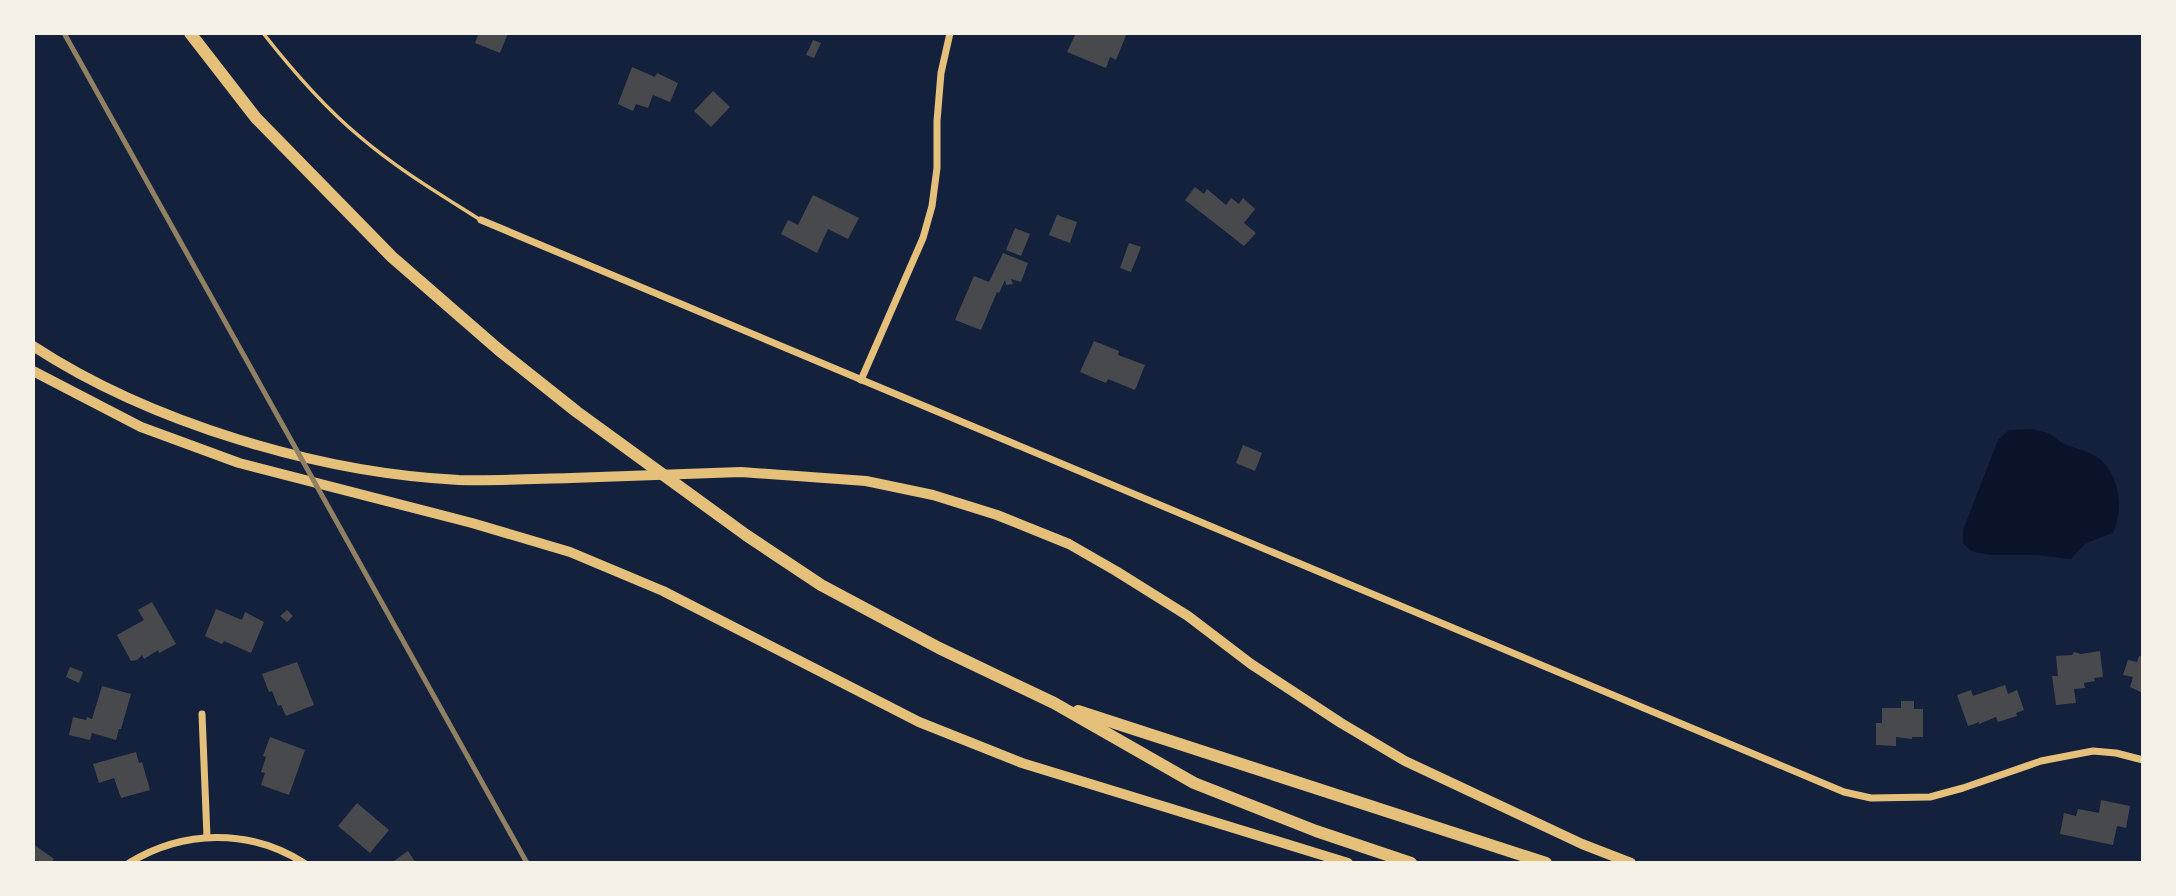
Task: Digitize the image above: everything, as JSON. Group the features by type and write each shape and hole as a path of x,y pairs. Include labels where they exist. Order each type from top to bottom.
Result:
{"main road":[{"path":"190,33 256,118 392,257 577,412 746,535 821,585 939,648 1054,704 1194,783 1315,831 1411,863"},
{"path":"33,346 62,365 121,394 210,430 299,456 392,474 460,480 741,472 787,474 866,481 933,495 997,515 1069,544 1116,571 1188,616 1284,686 1405,761 1582,844 1631,863"},
{"path":"33,371 141,427 239,463 471,523 570,552 663,591 919,722 1022,763 1348,863"},
{"path":"1054,704 1546,863"}],"street":[{"path":"861,380 923,238 932,206 937,168 941,73 950,33"},
{"path":"481,220 1844,792 1871,798 1930,797 2041,761 2093,751 2143,760"},
{"path":"202,714 207,837"},
{"path":"129,863 146,852 183,840 207,837 238,837 262,844 304,863"}],"lane":[{"path":"263,33 292,71 359,136 431,190 481,220"}],"water":[{"path":"2032,429 2090,453 2105,464 2118,492 2118,514 2113,533 2086,543 2071,559 2037,555 1989,555 1971,551 1963,543 1963,530 1998,440 2009,430"}],"building":[{"path":"479,33 508,33 500,53 475,43"},
{"path":"1076,33 1127,33 1116,60 1110,57 1106,68 1067,52"},
{"path":"813,40 821,43 814,58 806,55"},
{"path":"632,67 655,77 657,73 678,83 670,102 653,95 648,108 636,104 633,111 618,104"},
{"path":"713,91 730,107 711,127 694,111"},
{"path":"1195,187 1204,194 1207,189 1226,205 1231,198 1239,204 1243,198 1255,209 1244,223 1256,233 1244,246 1185,200"},
{"path":"813,195 859,218 848,239 828,229 817,253 781,234 788,220 798,225"},
{"path":"1057,215 1077,222 1070,243 1049,235"},
{"path":"1015,228 1030,234 1021,256 1006,250"},
{"path":"1129,243 1141,247 1131,272 1120,268"},
{"path":"1003,253 1028,263 1021,282 1011,279 1013,284 1006,285 1005,280 981,330 955,320 974,276 989,282"},
{"path":"1094,341 1119,351 1118,355 1145,365 1135,390 1108,379 1106,383 1080,372"},
{"path":"1243,445 1262,453 1255,471 1236,463"},
{"path":"152,602 176,644 159,653 158,650 144,659 142,655 131,661 117,635 144,620 138,610"},
{"path":"216,609 242,620 245,612 264,622 251,653 205,636"},
{"path":"287,610 293,616 287,622 280,616"},
{"path":"2100,651 2103,677 2084,683 2085,688 2074,689 2076,703 2056,705 2052,676 2058,676 2056,656"},
{"path":"2139,656 2143,657 2143,693 2130,687 2133,677 2123,675 2128,660 2137,662"},
{"path":"297,662 314,705 286,716 272,691 269,692 262,674"},
{"path":"70,667 83,672 79,683 66,677"},
{"path":"2005,685 2008,694 2017,690 2024,710 2016,713 2017,716 1998,722 1996,717 1968,726 1957,695 1971,690 1973,696"},
{"path":"102,686 131,694 116,740 92,733 90,740 69,735 73,717 92,719"},
{"path":"1901,701 1914,701 1914,709 1923,709 1923,737 1896,737 1896,746 1876,745 1876,723 1882,723 1882,708 1901,708"},
{"path":"270,737 305,750 289,795 261,785 265,773 261,772 266,757 263,756"},
{"path":"136,752 139,763 142,762 150,790 121,798 114,778 99,783 93,764"},
{"path":"2101,800 2130,806 2126,828 2117,826 2113,845 2060,834 2064,813 2076,816 2078,809 2099,813"},
{"path":"357,803 389,830 370,853 338,826"},
{"path":"33,844 54,859 51,863 33,863"},
{"path":"408,851 416,863 391,863"}],"railway":[{"path":"64,33 527,863"}]}
